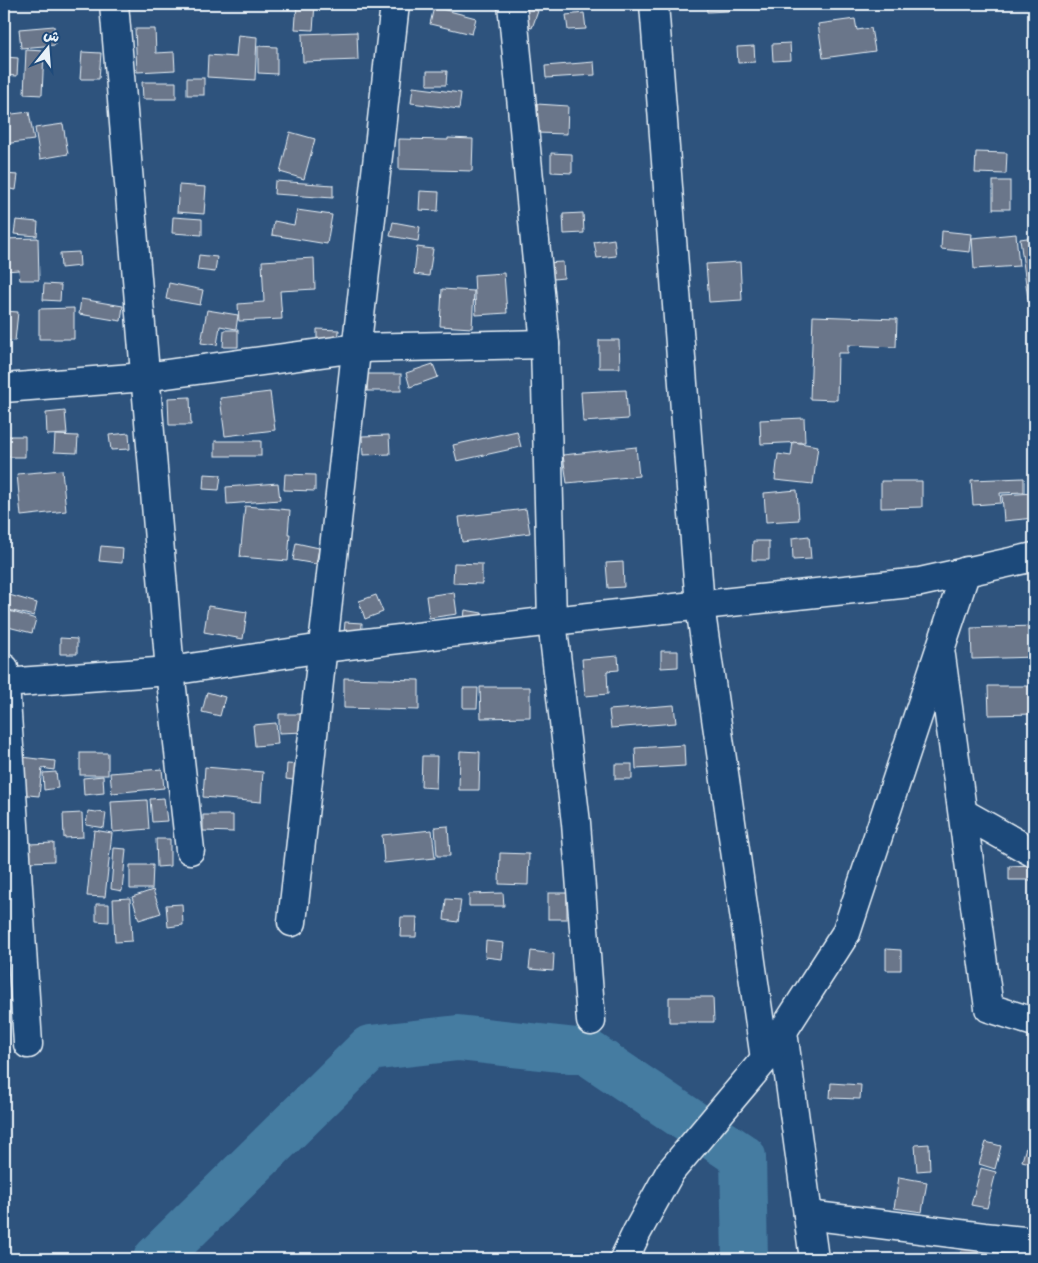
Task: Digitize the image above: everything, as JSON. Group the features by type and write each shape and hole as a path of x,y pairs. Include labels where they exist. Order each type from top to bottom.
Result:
{"street":[{"path":"114,4 170,671 190,850"},
{"path":"292,922 396,4"},
{"path":"512,4 545,344 552,621 576,823 591,1021"},
{"path":"654,4 700,606 765,1059"},
{"path":"4,388 145,378 357,348 545,344"},
{"path":"28,1044 4,678 170,671 323,648 552,621 920,582 1034,557"},
{"path":"624,1259 670,1172 765,1059 846,933 966,571"},
{"path":"940,649 989,1008 1034,1022"},
{"path":"963,813 1034,853"},
{"path":"783,1032 814,1259"},
{"path":"808,1215 1034,1242"}],"building":[{"path":"297,4 315,4 313,30 295,29"},
{"path":"706,4 729,4 729,11 707,12"},
{"path":"946,4 974,4 975,7 946,9"},
{"path":"525,6 538,11 532,28 518,23"},
{"path":"434,7 476,18 472,34 430,24"},
{"path":"584,13 586,29 568,30 566,15"},
{"path":"855,19 857,30 871,28 875,51 823,58 818,24"},
{"path":"54,26 55,45 21,48 19,29"},
{"path":"135,29 155,29 156,53 174,52 175,70 137,72"},
{"path":"357,32 358,60 303,62 302,34"},
{"path":"238,35 257,37 255,80 207,77 208,55 236,57"},
{"path":"790,43 791,60 773,61 772,44"},
{"path":"258,46 277,47 277,74 258,73"},
{"path":"754,46 755,62 738,63 737,47"},
{"path":"26,50 44,51 42,95 24,94"},
{"path":"82,52 101,53 99,79 80,79"},
{"path":"4,57 18,58 17,76 4,75"},
{"path":"594,62 595,75 546,78 545,66"},
{"path":"427,71 447,71 446,85 427,85"},
{"path":"187,78 204,78 204,95 187,95"},
{"path":"142,82 176,82 176,99 143,99"},
{"path":"413,87 461,93 459,109 411,103"},
{"path":"537,104 568,106 567,134 537,133"},
{"path":"29,112 34,140 4,144 4,115"},
{"path":"63,124 68,154 40,159 35,128"},
{"path":"290,132 315,139 304,179 280,172"},
{"path":"448,138 473,139 472,171 399,169 399,139 448,140"},
{"path":"976,152 1007,153 1006,174 975,173"},
{"path":"551,153 572,154 572,173 551,172"},
{"path":"4,174 18,175 16,190 4,188"},
{"path":"275,181 333,185 333,198 274,194"},
{"path":"993,181 1010,181 1010,209 993,209"},
{"path":"179,185 206,187 204,214 177,212"},
{"path":"420,191 439,192 438,211 419,210"},
{"path":"297,210 332,215 327,244 272,235 274,221 294,225"},
{"path":"583,213 584,233 564,234 563,214"},
{"path":"173,217 202,219 202,235 172,233"},
{"path":"16,220 38,222 37,236 14,234"},
{"path":"393,222 420,227 418,241 390,236"},
{"path":"942,231 972,234 970,252 941,249"},
{"path":"1016,234 1019,266 974,269 972,238"},
{"path":"1034,237 1034,298 1028,299 1020,239"},
{"path":"38,238 39,280 20,280 19,270 4,271 4,239"},
{"path":"614,239 616,256 597,258 594,242"},
{"path":"417,247 433,249 429,276 414,274"},
{"path":"79,252 80,266 61,268 60,253"},
{"path":"199,255 217,257 215,272 197,270"},
{"path":"314,258 315,289 280,291 282,319 239,321 238,304 264,302 262,261"},
{"path":"563,262 564,278 543,280 542,263"},
{"path":"740,262 742,300 709,302 706,264"},
{"path":"504,273 507,313 476,315 474,275"},
{"path":"169,283 203,290 200,305 166,299"},
{"path":"44,284 61,285 60,301 43,300"},
{"path":"442,289 474,291 472,328 440,326"},
{"path":"81,299 123,306 121,321 79,314"},
{"path":"74,308 74,339 39,339 39,309"},
{"path":"207,310 238,315 236,329 220,326 217,345 201,343"},
{"path":"4,311 18,312 15,341 4,340"},
{"path":"813,316 897,319 896,347 848,345 848,353 838,353 837,400 810,399"},
{"path":"317,329 339,330 338,347 317,346"},
{"path":"224,330 238,330 238,347 223,347"},
{"path":"599,340 619,340 620,368 599,368"},
{"path":"433,364 438,377 410,387 406,373"},
{"path":"367,374 401,374 401,391 367,391"},
{"path":"626,390 628,419 583,422 581,392"},
{"path":"270,392 275,430 225,436 220,398"},
{"path":"190,397 191,425 169,425 168,398"},
{"path":"65,411 67,434 47,435 46,413"},
{"path":"804,418 805,442 761,444 760,420"},
{"path":"517,431 521,447 457,461 453,445"},
{"path":"129,433 130,449 111,450 109,435"},
{"path":"55,435 78,436 77,453 54,452"},
{"path":"389,435 390,454 363,455 362,436"},
{"path":"4,436 25,436 25,457 5,457"},
{"path":"215,441 261,441 261,456 215,456"},
{"path":"793,442 818,446 813,484 775,480 778,454 791,456"},
{"path":"636,447 639,476 567,483 563,455"},
{"path":"62,470 66,511 21,516 17,474"},
{"path":"204,474 221,475 219,490 203,489"},
{"path":"285,474 315,475 315,491 284,490"},
{"path":"1024,478 1024,492 1000,493 1001,503 973,505 971,480"},
{"path":"881,481 922,481 922,507 881,508"},
{"path":"278,483 280,500 227,504 226,487"},
{"path":"797,490 799,520 766,522 764,493"},
{"path":"1034,493 1034,518 1004,521 1002,495"},
{"path":"245,506 290,510 288,561 240,557"},
{"path":"526,509 530,533 462,542 459,517"},
{"path":"809,536 811,559 793,560 792,538"},
{"path":"753,541 769,541 769,560 752,560"},
{"path":"296,543 319,548 316,564 293,560"},
{"path":"101,546 123,548 122,563 99,561"},
{"path":"623,562 624,587 608,588 606,563"},
{"path":"454,563 482,564 482,584 453,583"},
{"path":"454,592 457,614 429,618 426,596"},
{"path":"6,594 37,603 34,616 4,609"},
{"path":"376,595 383,612 365,619 359,601"},
{"path":"208,606 247,612 243,639 204,632"},
{"path":"6,610 36,619 32,633 4,626"},
{"path":"465,610 482,613 481,628 463,626"},
{"path":"345,622 362,623 361,645 343,644"},
{"path":"1034,626 1034,657 972,659 971,628"},
{"path":"60,638 77,639 77,654 60,654"},
{"path":"661,651 678,651 678,667 661,668"},
{"path":"618,656 619,670 607,671 608,694 585,696 582,659"},
{"path":"344,678 419,680 419,710 344,708"},
{"path":"988,686 1034,686 1034,714 989,715"},
{"path":"480,687 530,687 530,717 481,718"},
{"path":"463,688 478,688 477,708 463,708"},
{"path":"207,692 225,697 220,716 202,712"},
{"path":"674,705 676,723 611,728 609,710"},
{"path":"279,714 305,714 305,732 279,733"},
{"path":"276,723 278,744 255,746 253,725"},
{"path":"684,745 685,766 636,769 635,748"},
{"path":"460,751 480,752 479,790 459,790"},
{"path":"80,753 108,753 108,775 80,775"},
{"path":"422,756 437,756 436,788 421,787"},
{"path":"21,757 55,761 54,770 42,768 39,796 17,794"},
{"path":"287,764 302,765 301,781 286,779"},
{"path":"615,764 632,764 632,779 615,779"},
{"path":"205,767 263,772 261,802 203,797"},
{"path":"162,769 164,788 112,793 110,773"},
{"path":"56,772 58,788 44,790 43,773"},
{"path":"103,776 104,793 84,795 83,778"},
{"path":"164,798 167,821 152,822 150,799"},
{"path":"147,800 149,829 113,832 111,802"},
{"path":"88,811 106,813 104,828 86,825"},
{"path":"82,813 83,837 64,838 63,814"},
{"path":"203,815 233,815 233,832 203,831"},
{"path":"448,826 450,856 437,856 435,827"},
{"path":"94,830 112,833 105,897 87,896"},
{"path":"432,830 435,858 384,863 382,835"},
{"path":"156,839 170,839 170,866 157,867"},
{"path":"54,843 54,861 30,862 29,844"},
{"path":"114,848 126,849 122,891 111,889"},
{"path":"500,853 529,854 528,885 499,884"},
{"path":"130,865 153,865 152,889 130,889"},
{"path":"1032,865 1033,880 1009,880 1009,866"},
{"path":"153,890 161,913 139,920 132,897"},
{"path":"503,893 504,906 469,906 469,894"},
{"path":"548,893 567,893 567,919 548,919"},
{"path":"130,898 132,941 115,942 113,899"},
{"path":"446,899 461,900 458,922 444,920"},
{"path":"96,904 109,904 109,922 96,921"},
{"path":"182,904 183,925 168,927 166,905"},
{"path":"401,917 417,917 416,937 400,937"},
{"path":"486,941 504,943 502,959 485,957"},
{"path":"886,949 901,950 901,970 886,970"},
{"path":"531,951 554,954 553,971 529,969"},
{"path":"669,997 713,997 714,1022 669,1022"},
{"path":"831,1083 861,1085 860,1099 830,1098"},
{"path":"986,1142 1001,1146 995,1169 979,1164"},
{"path":"929,1144 930,1170 917,1171 915,1145"},
{"path":"1026,1147 1034,1149 1034,1164 1022,1161"},
{"path":"981,1168 996,1172 987,1208 971,1205"},
{"path":"899,1177 927,1182 922,1212 894,1208"},
{"path":"963,1245 986,1251 984,1259 959,1259"}],"waterway":[{"path":"156,1259 370,1048 458,1038 587,1052 743,1157 745,1259"}]}
